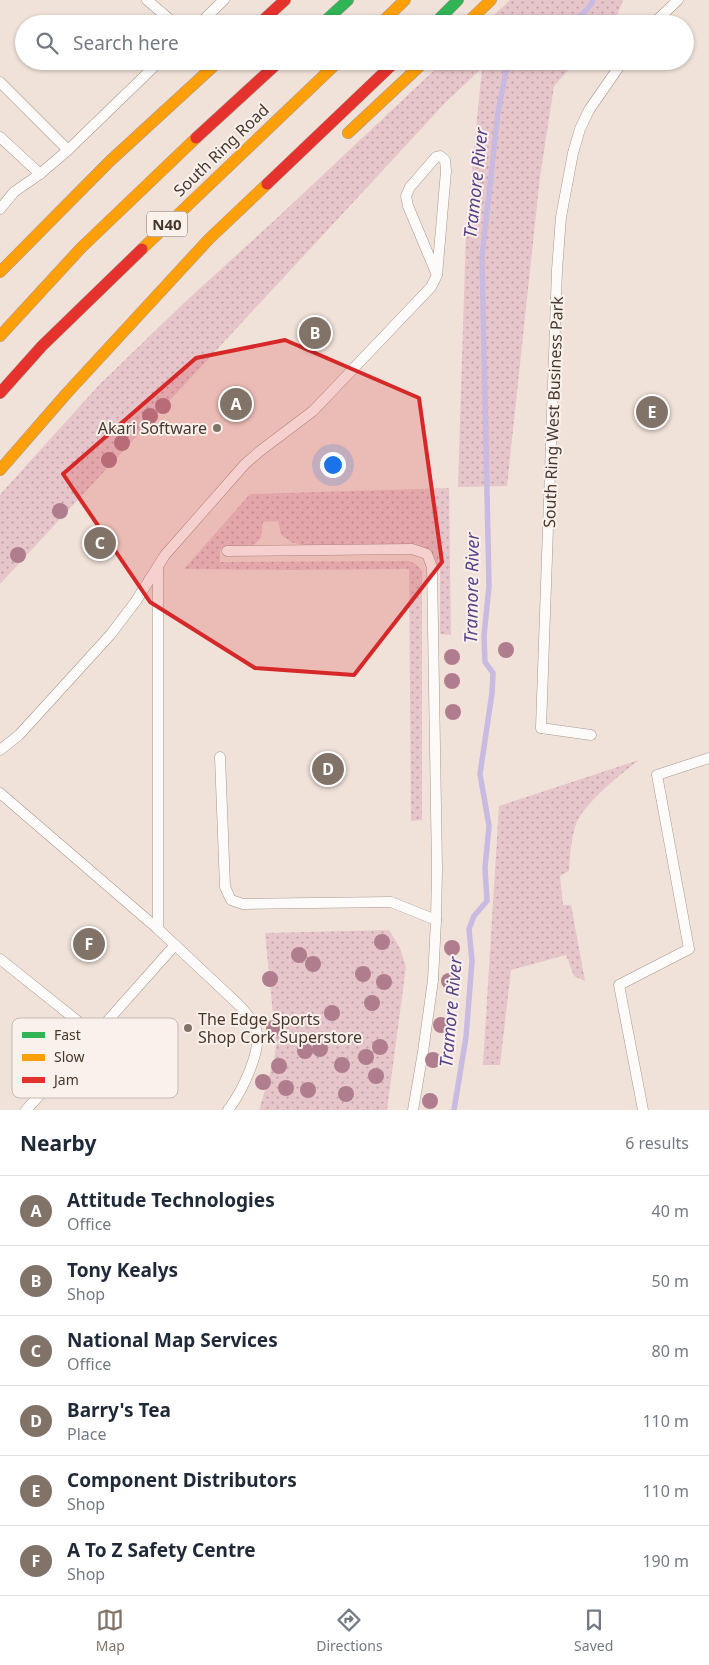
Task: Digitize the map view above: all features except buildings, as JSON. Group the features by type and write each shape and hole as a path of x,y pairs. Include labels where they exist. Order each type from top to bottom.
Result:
{"highway":[{"path":"269,15 285,0"},
{"path":"332,15 348,0"},
{"path":"389,15 405,0"},
{"path":"443,15 458,0"},
{"path":"476,15 492,0"},
{"path":"0,272 110,161 209,70"},
{"name":"South Ring Road","path":"0,336 81,248 270,70"},
{"name":"South Ring Road","path":"0,393 42,346 222,171 329,70"},
{"path":"0,470 209,239 387,70"},
{"path":"342,138 416,70"},
{"path":"103,354 189,278"}],"lane":[{"path":"147,0 165,15"},
{"path":"209,15 224,0"},
{"path":"662,15 678,0"},
{"path":"0,210 14,192 40,174 68,150 151,70"},
{"name":"South Ring West Business Park","path":"591,735 541,728 557,270 562,217 573,153 580,129 589,110 618,70"},
{"path":"0,82 68,150"},
{"path":"0,137 40,174"},
{"path":"0,750 19,735 111,634 136,601 173,545 245,464 260,450 313,411 431,287 437,274 446,171 445,160 440,156 436,157 410,187 406,196 408,206 437,274"},
{"path":"227,551 412,549 427,554 432,567 437,869 436,920 431,998 413,1110"},
{"path":"158,565 158,928"},
{"path":"220,757 225,887 231,900 243,904 391,902 436,920"},
{"path":"643,1110 619,986 689,949 657,775 709,758"},
{"path":"0,793 158,928 240,1006 249,1018 256,1030 255,1054 242,1088 228,1110"},
{"path":"110,1018 175,944"},
{"path":"0,959 74,1018"},
{"path":"26,1110 37,1098"}],"highlighted area":[{"path":"285,340 419,398 442,562 354,675 255,668 150,602 63,474 196,358"}],"shaded area":[{"path":"510,0 623,0 617,15 494,15"},
{"path":"434,70 480,70 446,102 0,584 0,495 99,385 186,301"},
{"path":"482,70 569,70 554,86 540,177 507,486 458,487 466,231"},
{"path":"449,488 451,635 440,634 440,569 427,550 411,545 306,545 293,543 281,535 278,521 263,522 261,538 254,545 220,550 220,562 409,561 416,564 422,571 422,820 411,821 409,569 184,569 250,494"},
{"path":"639,760 604,789 580,816 573,835 569,871 560,876 563,905 571,905 585,981 574,976 566,955 511,970 500,1065 483,1065 499,806"},
{"path":"389,930 400,948 406,967 387,1110 259,1110 274,1060 276,1045 265,933"}],"waterway":[{"name":"Tramore River","path":"581,15 593,0"},
{"name":"Tramore River","path":"454,1110 466,1037 472,961 469,929 474,916 487,901 485,868 489,826 480,774 492,693 493,673 485,662 484,636 489,586 482,257 498,112 506,70"}],"traffic: fast":[{"path":"332,15 348,0"},
{"path":"443,15 458,0"}],"traffic: slow":[{"path":"389,15 405,0"},
{"path":"475,15 491,0"},
{"path":"0,272 110,161 209,70"},
{"path":"142,249 330,70"},
{"path":"348,133 415,70"},
{"path":"0,336 81,248 196,138"},
{"path":"0,470 67,393 209,239 267,184"}],"traffic: jam":[{"path":"269,15 285,0"},
{"path":"196,138 270,70"},
{"path":"267,184 387,70"},
{"path":"0,393 42,346 142,249"}],"place":[{"name":"Tony Kealys","path":"315,333"},
{"name":"Attitude Technologies","path":"236,404"},
{"name":"Component Distributors","path":"652,412"},
{"name":"Akari Software","path":"217,428"},
{"name":"National Map Services","path":"100,543"},
{"name":"Barry's Tea","path":"328,769"},
{"name":"A To Z Safety Centre","path":"89,944"},
{"name":"The Edge Sports Shop Cork Superstore","path":"188,1028"}]}
